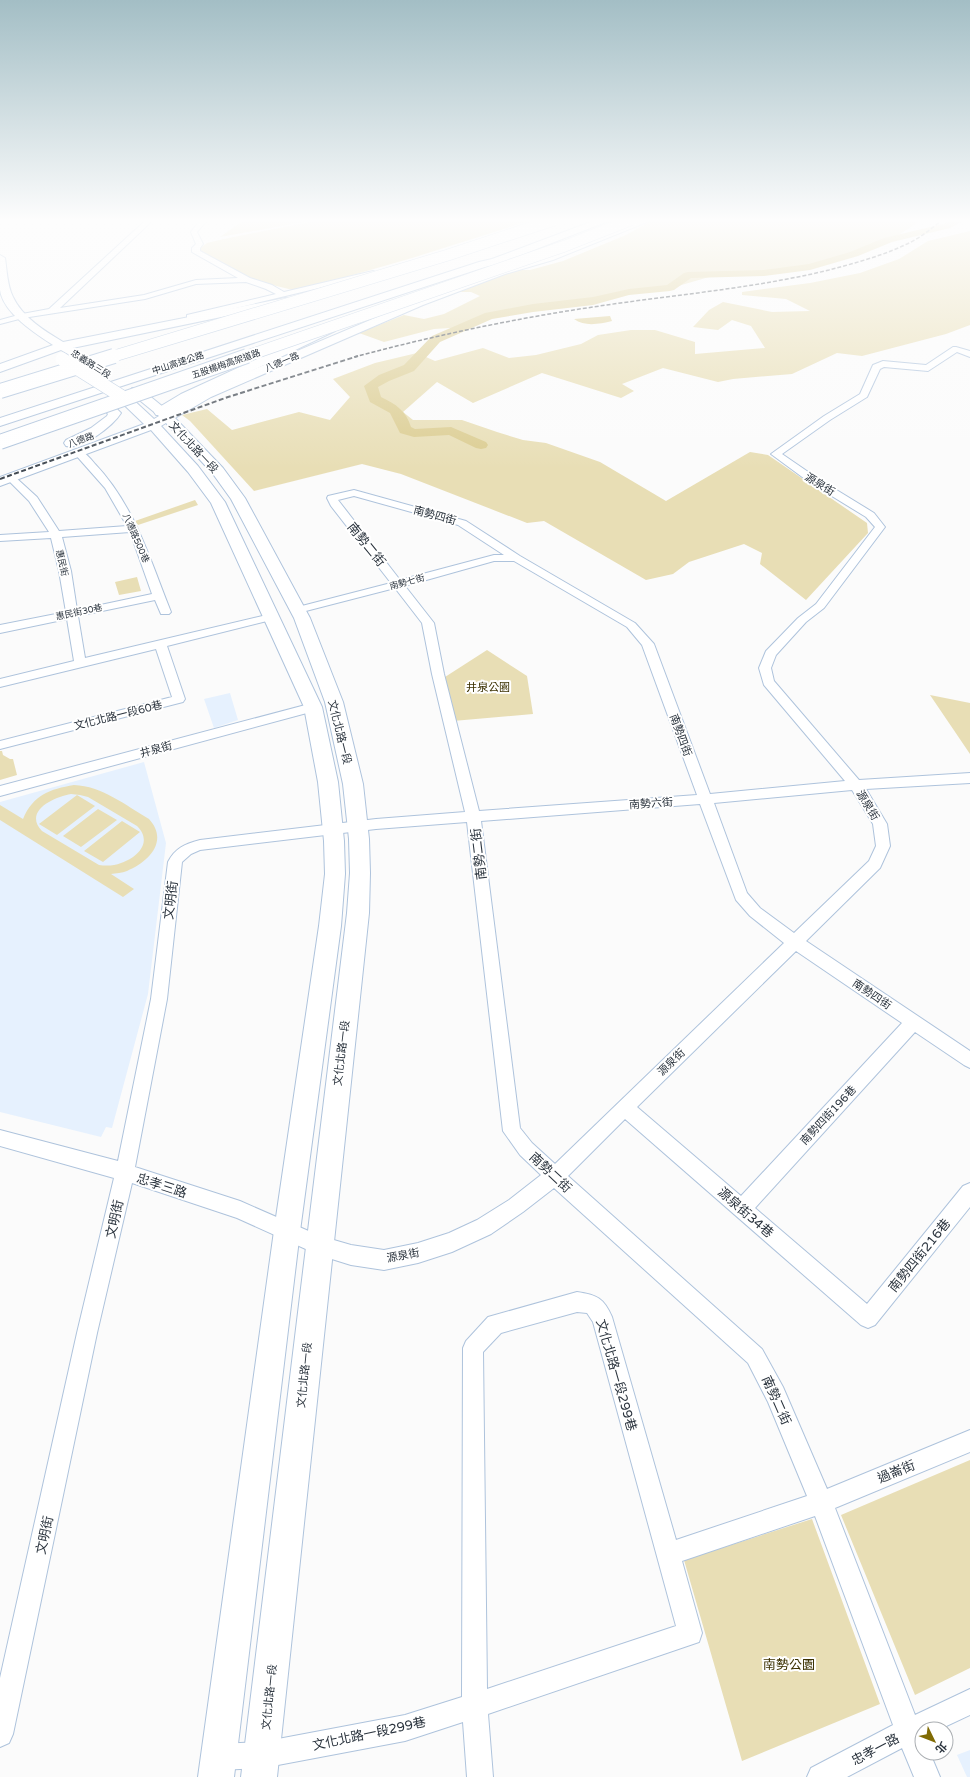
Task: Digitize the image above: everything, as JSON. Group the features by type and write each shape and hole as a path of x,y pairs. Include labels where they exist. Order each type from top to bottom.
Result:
{"highway":[{"path":"63,346 275,303"},
{"path":"0,390 287,303"},
{"name":"中山高速公路","path":"7,407 335,303"},
{"name":"中山高速公路","path":"0,422 363,303"},
{"path":"157,418 186,397 357,317 392,303"},
{"name":"五股楊梅高架道路","path":"0,442 401,303"}],"street":[{"name":"忠義路三段","path":"12,303 18,313 41,332 136,391"},
{"path":"51,312 61,303"},
{"path":"2,317 22,316 108,303"},
{"path":"0,368 70,343 250,303"},
{"name":"八德一路","path":"157,418 207,394 419,303"},
{"name":"忠義路三段","path":"2,317 62,359 121,396"},
{"name":"源泉街","path":"319,1245 351,1255 384,1260 418,1253 452,1242 484,1227 516,1206 555,1176 624,1107 875,864 883,846 880,824 856,785 768,682 765,668 770,654 802,620 820,606 880,527 870,515 807,476 776,454 827,418 864,395 876,367 883,364 928,368 956,349 970,354"},
{"path":"0,372 28,366 52,368 104,403 115,413 106,425 75,448"},
{"name":"文化北路一段","path":"136,391 218,502 247,562 313,706 328,782 346,827 360,873 358,913 319,1245 261,1766"},
{"name":"文化北路一段","path":"121,396 157,418 218,471 238,498 298,610 334,702 354,784 336,874 287,1231 217,1767"},
{"name":"八德路","path":"5,480 75,448 157,418"},
{"name":"八德路","path":"0,468 75,448"},
{"name":"八德路500巷","path":"75,448 114,493 134,528 165,612"},
{"name":"惠民街","path":"5,480 33,499 56,535 65,571 80,663"},
{"name":"南勢四街","path":"332,498 354,493 462,523 516,558 631,625 648,644 741,896 756,912 795,942 970,1060"},
{"name":"南勢二街","path":"332,498 335,504 400,584 428,623 438,674 473,816 512,1131 526,1148 555,1176 755,1356 768,1378 822,1502 908,1731 927,1777"},
{"path":"0,538 134,528"},
{"name":"南勢七街","path":"298,610 494,558 516,558"},
{"name":"惠民街30巷","path":"0,629 159,596"},
{"path":"0,683 298,610"},
{"name":"文化北路一段60巷","path":"0,745 179,699 160,644"},
{"name":"井泉街","path":"0,791 313,706"},
{"name":"南勢六街","path":"346,827 705,799 856,785 970,778"},
{"name":"文明街","path":"0,1734 87,1333 125,1172 159,999 175,862 179,855 188,848 200,845 346,827"},
{"name":"南勢四街196巷","path":"742,1209 914,1022"},
{"name":"源泉街34巷","path":"624,1107 868,1318"},
{"name":"忠孝三路","path":"0,1138 125,1172 240,1210 319,1245"},
{"name":"南勢四街216巷","path":"868,1318 970,1192"},
{"name":"文化北路一段299巷","path":"217,1767 261,1766 405,1728 475,1706 690,1632 602,1317 592,1304 578,1302 495,1324 472,1348 475,1706 480,1777"},
{"name":"過崙街","path":"668,1554 822,1502 970,1441"},
{"name":"忠孝一路","path":"820,1777 908,1731 970,1702"}],"shaded area":[{"path":"610,316 612,321 597,324 587,324 578,322 574,319"},
{"path":"230,693 238,720 214,728 204,699"},
{"path":"144,762 166,843 148,994 112,1128 106,1127 101,1137 0,1112 0,802"},
{"path":"970,1750 970,1777 967,1777 957,1755"}],"green space":[{"path":"466,303 578,303 545,310 490,314 467,327 434,329 384,342 359,333 404,315 424,319 444,314"},
{"path":"721,303 772,312 810,311 794,303 970,303 970,325 946,334 862,356 837,353 792,374 733,379 718,382 663,368 622,384 634,391 621,398 542,373 473,403 437,382 403,412 413,420 462,420 523,440 546,443 600,462 666,501 750,452 768,455 867,523 868,533 806,600 760,564 762,553 744,544 689,562 673,574 646,580 544,521 527,523 401,474 362,464 254,491 190,421 182,415 207,409 232,430 299,412 330,420 350,397 333,379 375,363 417,353 435,361 483,348 509,358 536,355 581,344 598,335 631,330 655,330 695,342 695,354 765,348 751,326 732,320 718,330 693,327 709,310"},
{"path":"195,500 198,505 138,525 135,521"},
{"path":"137,577 141,591 119,595 115,582"},
{"name":"井泉公園","path":"487,650 527,676 533,714 453,721 445,677"},
{"path":"930,695 970,703 970,754"},
{"path":"0,751 2,751 3,755 13,759 17,775 0,780"},
{"path":"74,785 94,789 113,797 149,819 155,827 157,843 149,856 143,862 127,871 111,874 134,889 123,897 0,820 0,805 23,819 32,804 43,794","holes":["71,794 88,797 137,826 142,832 144,838 138,853 118,864 110,866 99,865 42,831 37,824 36,817 38,811 43,806 57,798"]},
{"path":"77,795 95,806 57,835 39,824"},
{"path":"98,809 117,820 81,847 63,836"},
{"path":"122,821 140,832 103,862 84,851"},
{"path":"970,1460 970,1668 915,1695 841,1515"},
{"name":"南勢公園","path":"812,1519 880,1704 742,1761 684,1560"}],"waterway":[{"path":"481,445 451,431 414,433 405,430 398,413 391,407 375,399 371,386 384,378 409,368 436,339 489,316 533,308 576,303"}],"railway":[{"path":"354,357 443,335 533,317 623,303"},
{"path":"0,479 228,397 358,356"}]}
